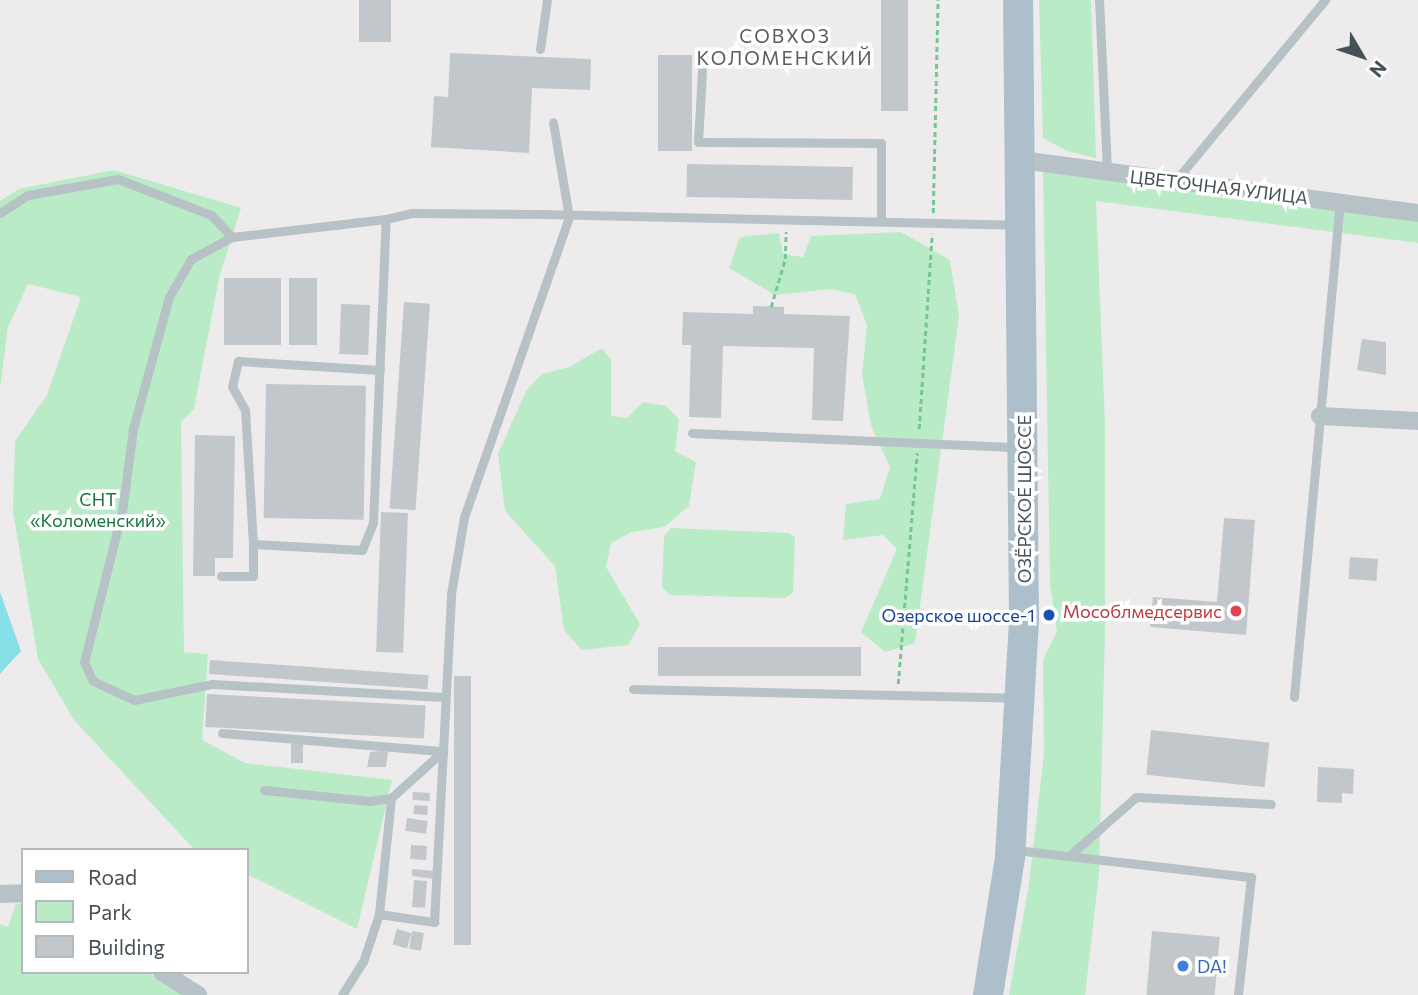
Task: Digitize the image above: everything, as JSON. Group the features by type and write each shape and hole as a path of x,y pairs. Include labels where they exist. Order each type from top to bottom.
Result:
{"main road":[{"name":"ОЗЁРСКОЕ ШОССЕ","path":"988,995 1010,849 1020,698 1024,447 1018,0"}],"street":[{"name":"ЦВЕТОЧНАЯ УЛИЦА","path":"1021,160 1418,213"},
{"path":"1320,416 1418,421"},
{"path":"0,894 21,894"},
{"path":"165,974 198,995"}],"lane":[{"path":"540,49 547,0"},
{"path":"1099,0 1107,172"},
{"path":"1176,180 1325,0"},
{"path":"703,53 698,142 881,143 881,219"},
{"path":"379,914 434,922 451,594 464,517 569,217 553,122"},
{"path":"0,213 28,195 118,179 211,215 232,237"},
{"path":"1294,697 1340,202"},
{"path":"444,697 212,684 134,700 93,681 84,662 122,511 133,429 169,298 191,259 232,237 386,219 411,213 881,219 1021,226"},
{"path":"253,544 362,550 373,523 386,219"},
{"path":"221,576 253,576 244,410 232,387 238,361 380,370"},
{"path":"692,433 1024,447"},
{"path":"633,689 1020,698"},
{"path":"222,733 443,751"},
{"path":"264,790 369,801 391,798 443,751"},
{"path":"1069,856 1136,797 1271,804"},
{"path":"342,995 363,962 379,914 391,798"},
{"path":"1010,849 1251,877 1238,995"}],"path":[{"path":"898,694 933,222 938,0"},
{"path":"771,307 786,259 787,218"}],"green space":[{"path":"1039,0 1091,0 1096,158 1067,151 1043,138"},
{"name":"СНТ «Коломенский»","path":"114,170 241,208 219,278 194,409 181,422 184,652 208,654 202,740 245,763 392,780 357,929 248,874 248,848 193,848 74,720 38,659 13,512 15,441 47,395 81,297 28,284 8,327 0,389 0,201 19,189"},
{"path":"1043,170 1418,217 1418,243 1096,201 1105,423 1105,633 1099,874 1085,995 1009,995 1029,884 1044,753 1043,660 1057,631 1050,584"},
{"path":"901,232 950,260 959,316 915,643 885,652 861,632 897,549 883,535 843,540 846,504 880,499 890,467 871,425 862,375 867,325 855,294 831,289 775,295 729,268 740,237 779,233 783,254 803,257 811,236"},
{"path":"602,348 611,360 611,416 627,418 643,402 666,406 679,419 675,451 696,462 689,506 664,527 632,532 611,543 606,567 640,624 628,645 582,650 564,630 555,566 505,511 498,454 526,391 542,374 569,367"},
{"path":"671,528 789,533 795,537 793,593 785,598 670,595 662,587 664,536"},
{"path":"16,903 21,904 21,974 150,974 184,995 0,995 0,924 8,927"}],"water":[{"path":"0,592 21,651 0,674"}],"building":[{"path":"359,0 391,0 391,42 359,42"},
{"path":"881,0 908,0 908,111 881,111"},
{"path":"450,53 591,59 590,90 532,88 529,153 431,147 434,96 448,97"},
{"path":"658,55 692,55 692,151 658,151"},
{"path":"687,164 853,167 852,200 686,197"},
{"path":"224,278 281,278 281,345 224,345"},
{"path":"289,278 317,278 317,345 289,345"},
{"path":"404,302 430,304 415,510 390,508"},
{"path":"341,304 370,305 368,355 339,354"},
{"path":"753,306 784,307 784,314 850,316 843,421 812,420 814,348 723,346 721,418 689,417 691,345 682,345 683,312 753,314"},
{"path":"1362,339 1386,342 1386,375 1357,370"},
{"path":"266,384 366,386 364,520 264,518"},
{"path":"195,435 235,436 233,558 215,558 215,576 193,576"},
{"path":"381,512 408,513 403,653 376,652"},
{"path":"1224,518 1255,520 1246,635 1150,627 1153,597 1217,602"},
{"path":"1350,557 1378,559 1376,581 1348,579"},
{"path":"658,647 861,647 861,676 658,676"},
{"path":"210,660 428,675 427,689 209,674"},
{"path":"454,676 471,676 471,945 454,945"},
{"path":"207,694 426,705 424,738 205,727"},
{"path":"1151,730 1269,742 1265,787 1146,775"},
{"path":"291,744 303,744 303,763 291,763"},
{"path":"370,752 388,752 386,767 367,767"},
{"path":"1318,767 1354,769 1353,794 1342,793 1342,803 1317,802"},
{"path":"413,792 430,793 430,801 413,800"},
{"path":"414,805 428,806 427,815 413,814"},
{"path":"407,818 428,821 426,834 405,831"},
{"path":"411,845 427,846 426,860 410,859"},
{"path":"412,869 435,871 434,879 412,876"},
{"path":"414,880 427,881 425,908 412,907"},
{"path":"397,929 411,933 407,949 393,944"},
{"path":"412,931 424,933 421,951 409,949"},
{"name":"DA!","path":"1152,931 1220,937 1215,995 1146,995"}],"place":[{"name":"Мособлмедсервис","path":"1236,611"},
{"name":"Озерское шоссе-1","path":"1049,615"},
{"name":"DA!","path":"1183,966"}],"district":[{"name":"СОВХОЗ КОЛОМЕНСКИЙ","path":"785,47"}]}
